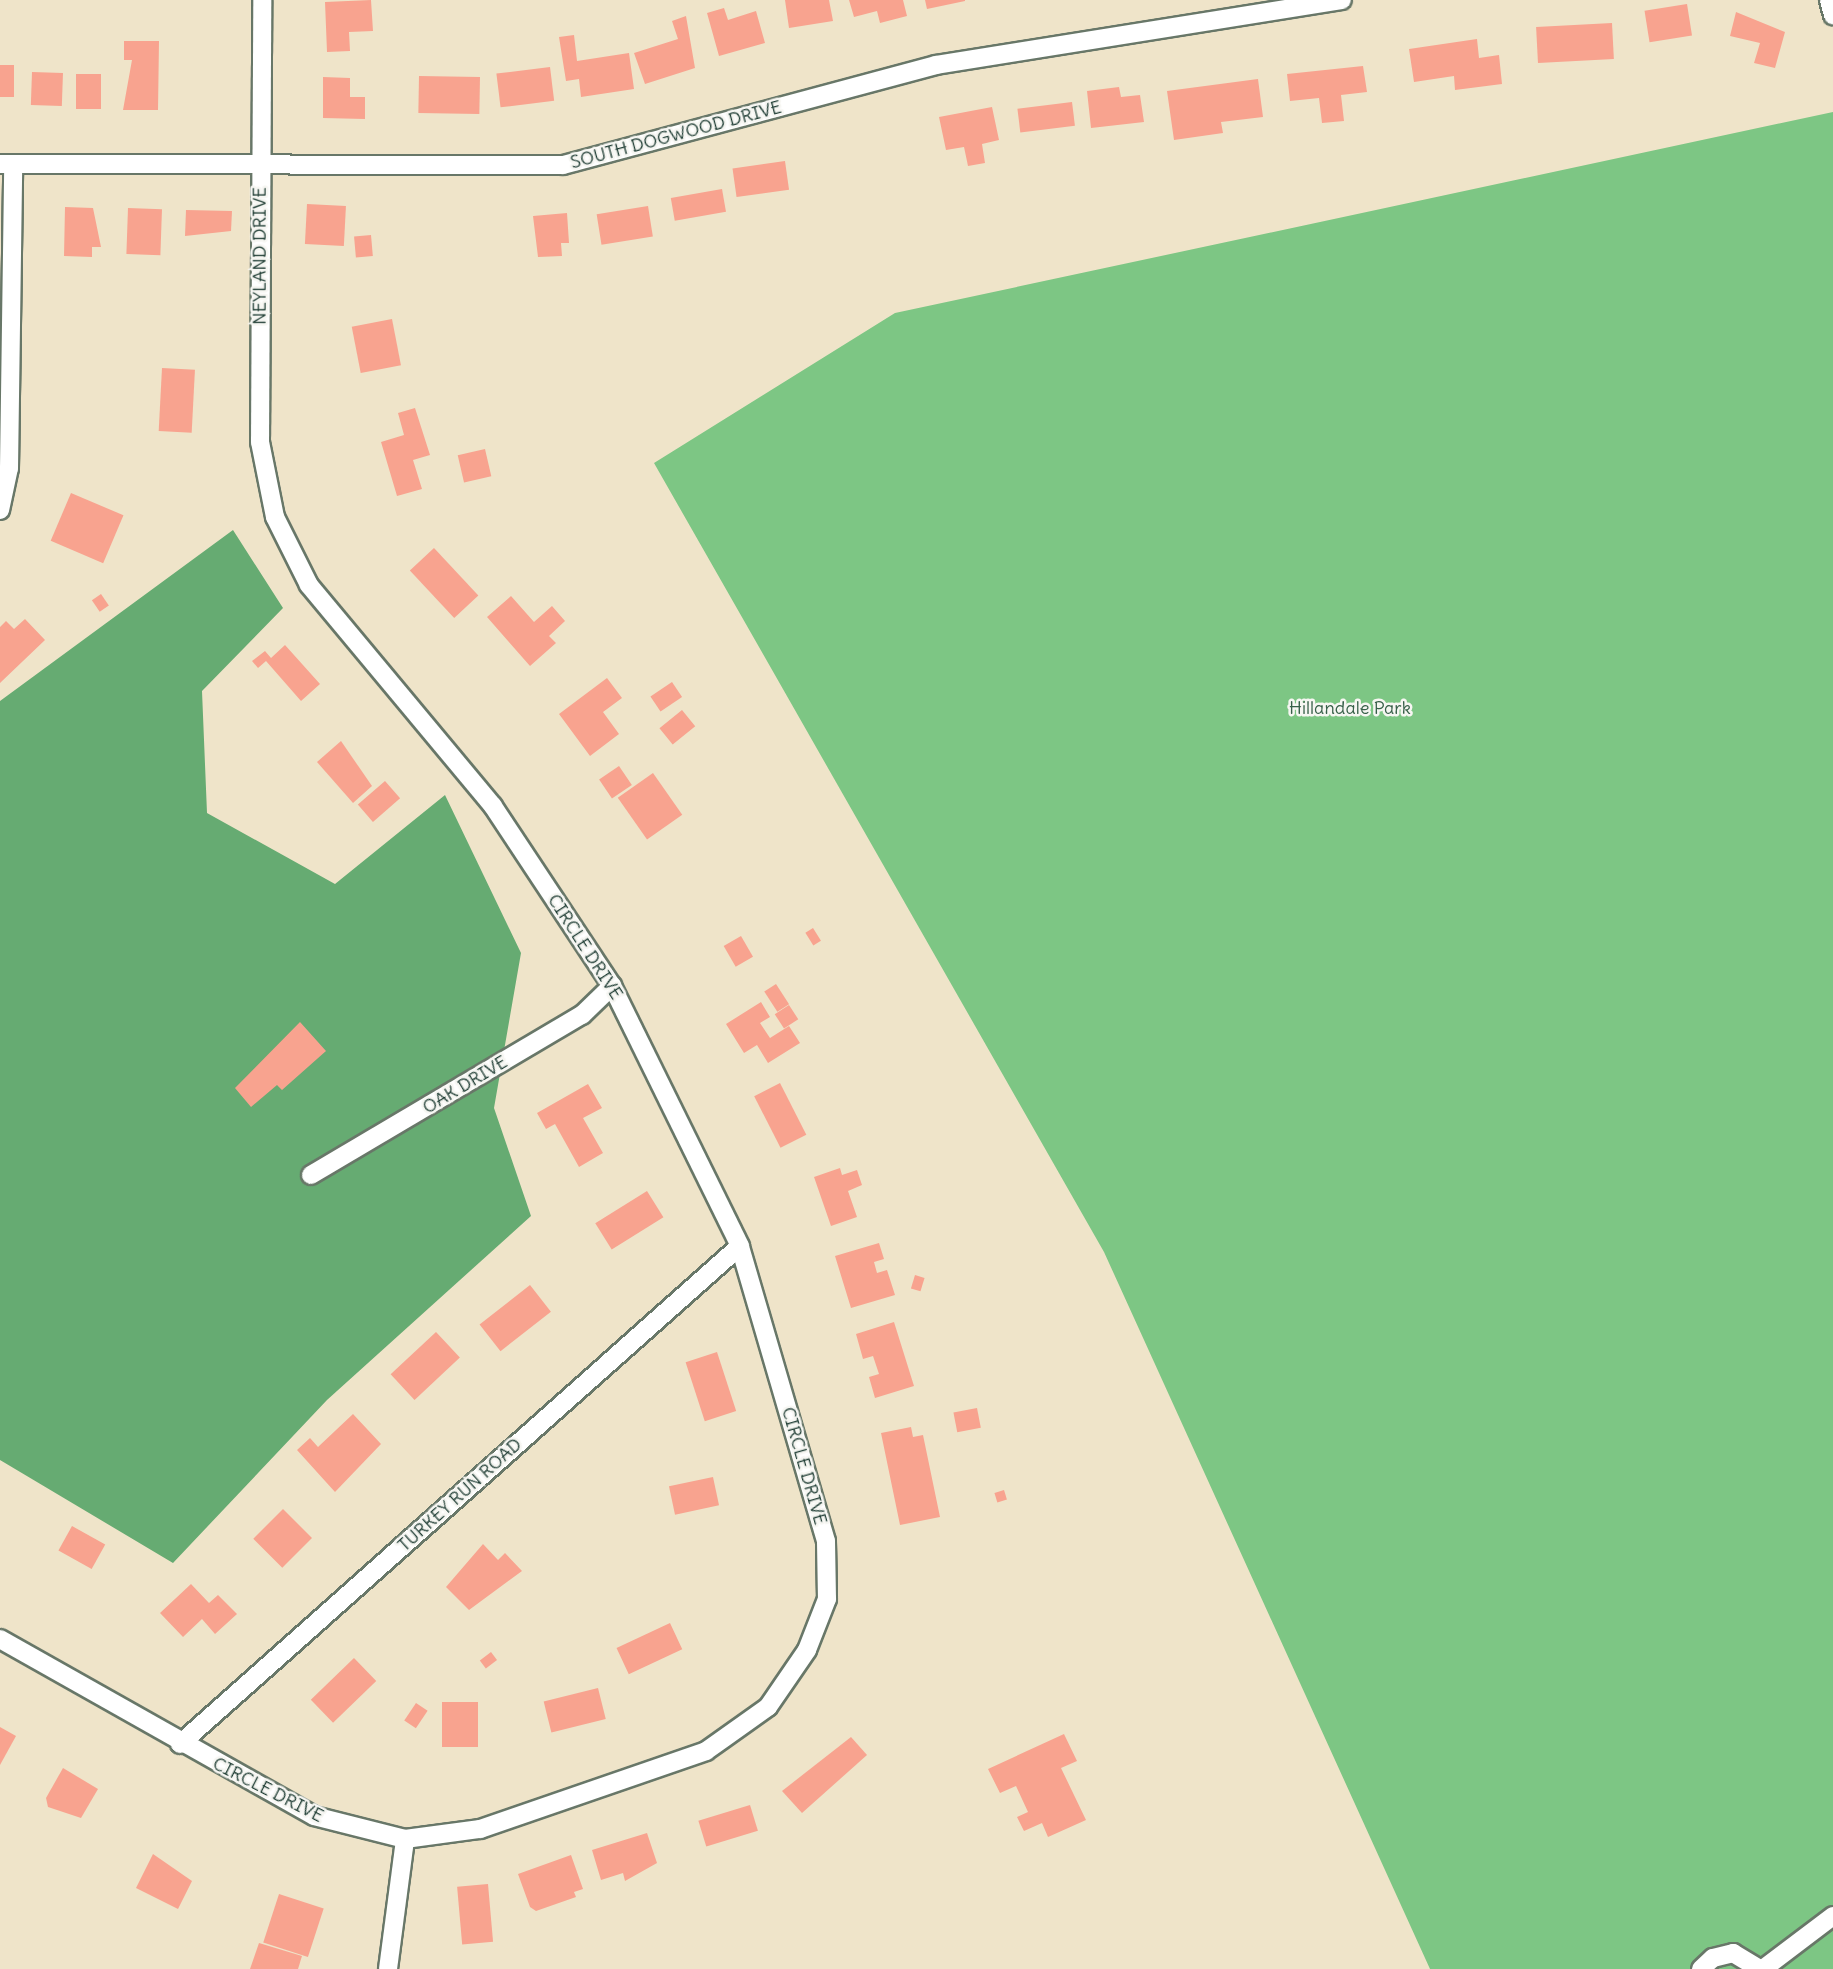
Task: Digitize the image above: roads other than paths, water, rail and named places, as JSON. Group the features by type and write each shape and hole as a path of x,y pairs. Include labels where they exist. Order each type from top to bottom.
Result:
{"street":[{"name":"NEYLAND DRIVE","path":"262,0 260,442 273,510"},
{"name":"SOUTH DOGWOOD DRIVE","path":"6,164 563,165 936,65 1342,0"},
{"path":"1829,0 1833,15"},
{"path":"0,510 9,468 6,164"},
{"name":"CIRCLE DRIVE","path":"0,1639 180,1744 314,1816 405,1839 480,1829 706,1751 768,1707 807,1650 827,1599 826,1541 740,1246 612,986 493,806 309,585 273,510"},
{"name":"OAK DRIVE","path":"311,1175 582,1015 612,986"},
{"name":"TURKEY RUN ROAD","path":"180,1744 740,1246"},
{"path":"388,1969 405,1839"},
{"path":"1701,1969 1713,1958 1733,1953 1762,1969 1833,1916"}],"park label":[{"name":"Hillandale Park","path":"1350,708"}]}
